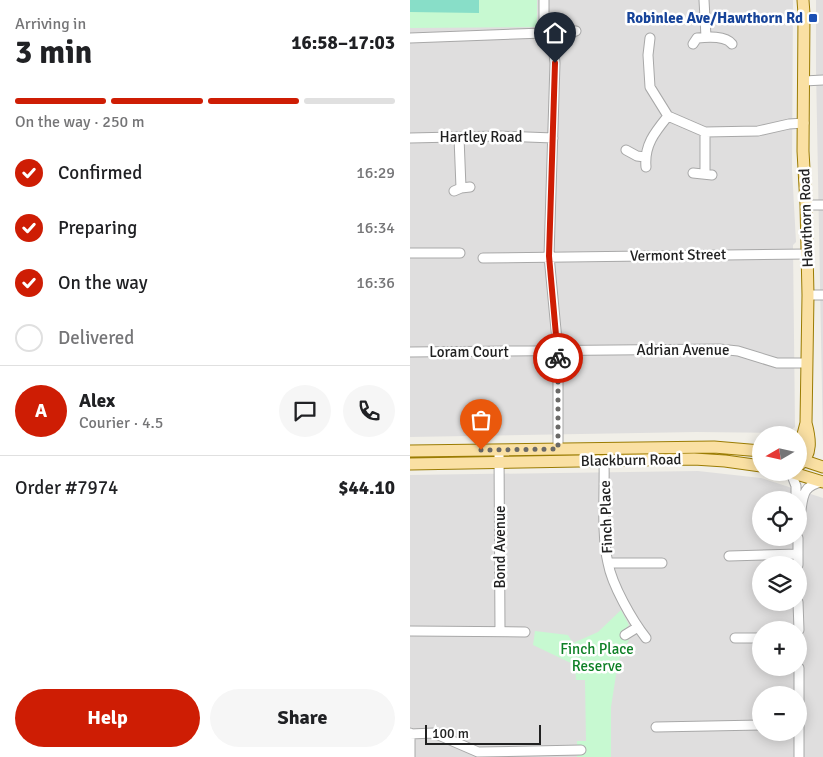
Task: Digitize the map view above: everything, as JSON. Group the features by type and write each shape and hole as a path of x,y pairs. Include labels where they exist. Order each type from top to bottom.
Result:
{"main road":[{"name":"Hawthorn Road","path":"805,0 804,124 808,295 806,426"},
{"name":"Blackburn Road","path":"410,464 558,449 719,447 752,450"},
{"name":"Blackburn Road","path":"410,451 604,460 709,460 752,465"},
{"path":"808,462 823,467"},
{"path":"808,466 823,476"},
{"path":"808,478 823,482"}],"street":[{"path":"544,0 547,35 553,44 555,63 549,256 558,351 558,449"},
{"path":"704,0 706,37"},
{"path":"410,38 547,35 576,31"},
{"path":"693,44 696,38 706,37 728,39 732,44"},
{"path":"650,38 648,55 650,88 668,116 705,132 758,131 790,124 804,124"},
{"path":"804,80 823,80"},
{"path":"646,167 645,157 652,134 668,116"},
{"path":"693,174 709,175 705,132"},
{"path":"459,137 462,189"},
{"name":"Hartley Road","path":"410,138 553,138"},
{"path":"626,150 637,156 645,157"},
{"path":"806,205 823,205"},
{"path":"410,253 460,253"},
{"name":"Vermont Street","path":"483,258 807,254"},
{"path":"808,295 823,295"},
{"name":"Adrian Avenue","path":"558,351 730,349 777,363 807,364"},
{"name":"Loram Court","path":"410,352 558,351"},
{"name":"Bond Avenue","path":"499,456 500,632"},
{"name":"Finch Place","path":"604,460 605,545 608,563 611,574 638,627 646,638"},
{"path":"805,491 811,485 823,482"},
{"path":"729,556 798,554 798,546"},
{"path":"608,563 662,563"},
{"path":"625,635 638,627"},
{"path":"410,631 525,632"},
{"path":"735,638 752,638"},
{"path":"656,727 752,725"},
{"path":"410,757 410,734 434,733 478,752 534,754 581,750"},
{"path":"799,741 799,757"}],"shaded area":[{"path":"410,0 793,0 792,169 796,242 793,245 795,426 752,426 752,433 410,437"},
{"path":"816,0 823,0 823,445 816,69"},
{"path":"698,471 752,477 752,481 770,481 801,491 752,491 752,546 807,546 807,493 823,498 823,757 410,757 410,475"}],"green space":[{"path":"410,0 537,0 537,27 410,28"},
{"path":"410,0 479,0 479,13 410,12"},
{"name":"Finch Place Reserve","path":"621,610 629,625 623,631 629,640 618,662 611,707 611,757 577,757 577,741 586,741 585,680 576,680 575,665 533,645 535,631 568,635 573,643 598,632"}],"way so far":[{"path":"481,450 558,449 558,358"}],"place":[{"name":"Robinlee Ave/Hawthorn Rd","path":"813,18"}],"route":[{"path":"555,63 549,256 558,358"}]}
